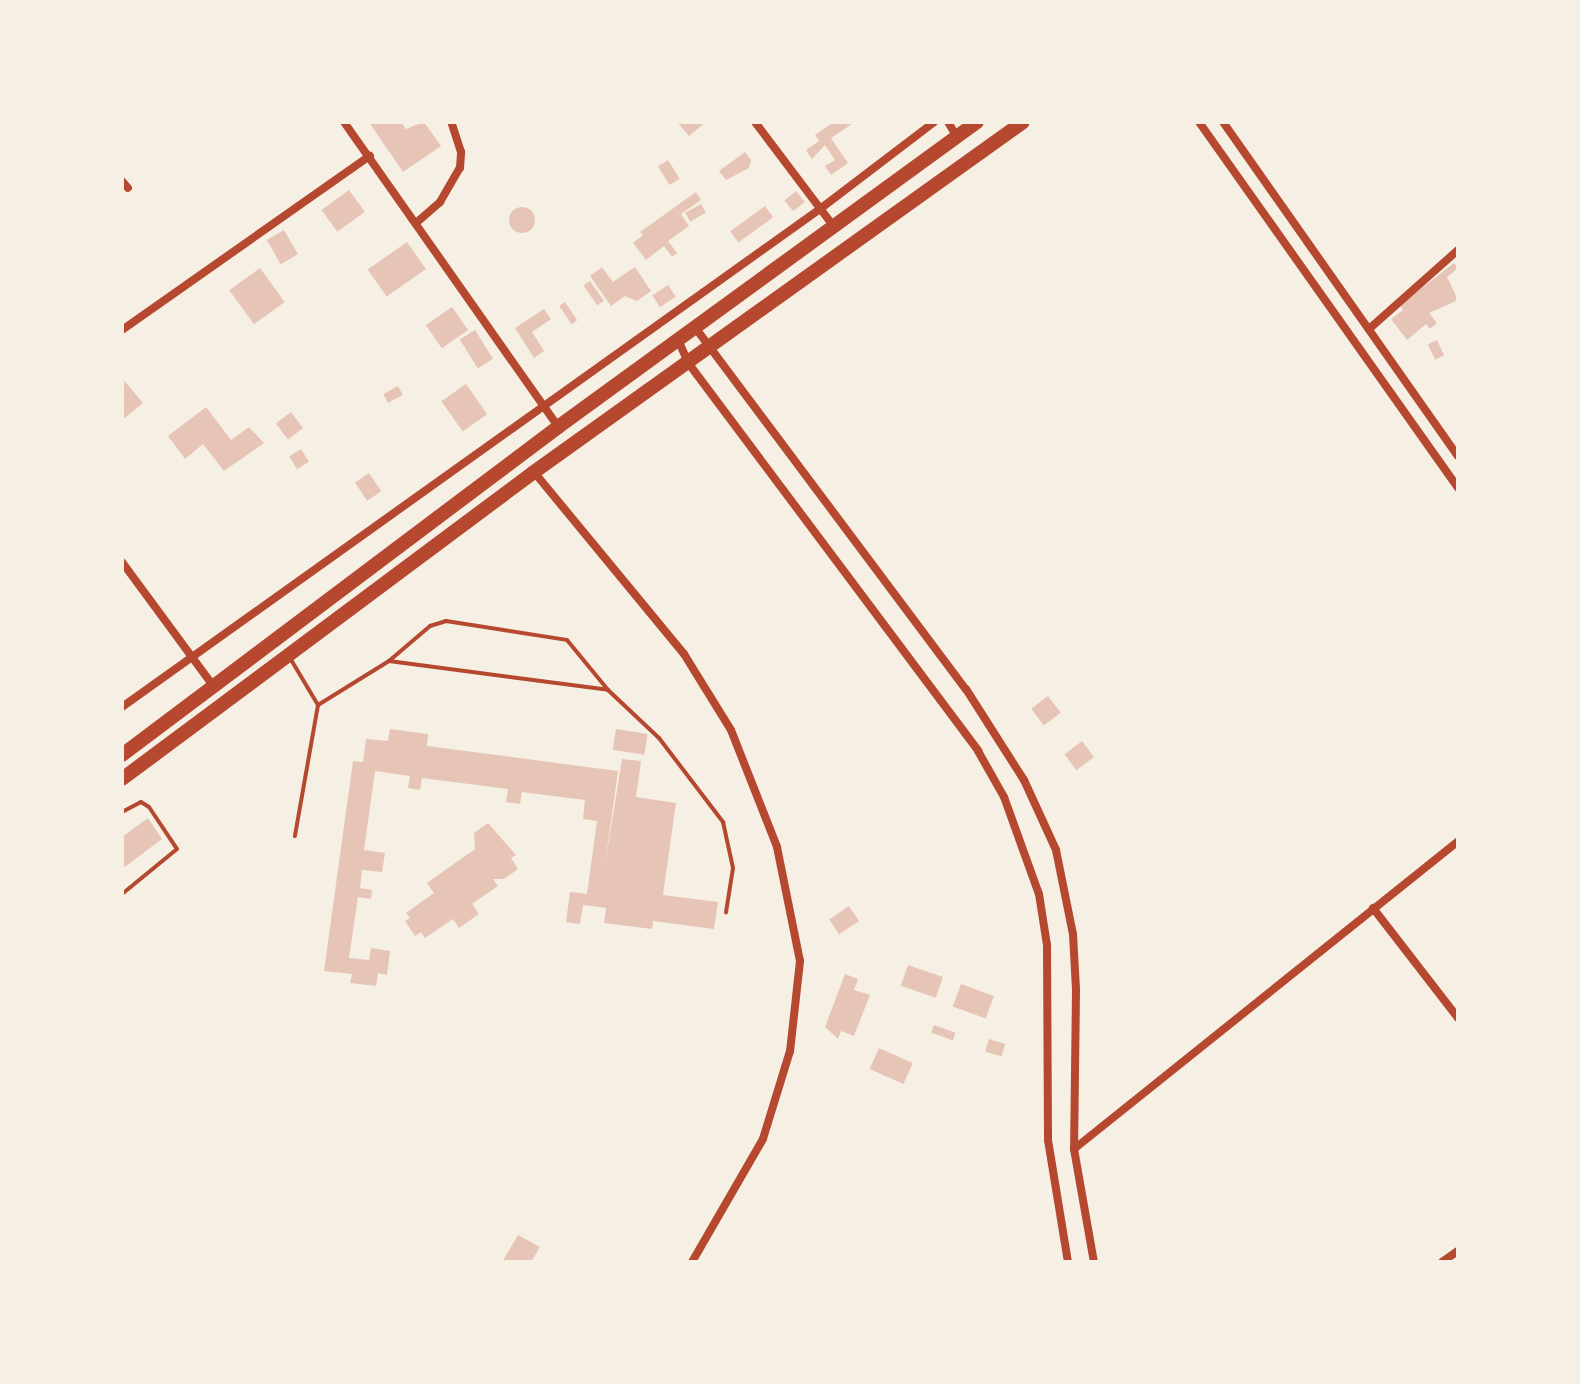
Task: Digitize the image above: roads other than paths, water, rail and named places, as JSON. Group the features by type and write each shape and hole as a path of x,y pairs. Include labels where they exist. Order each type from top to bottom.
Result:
{"main road":[{"path":"122,755 558,427 697,330 977,122"},
{"path":"122,779 286,653 534,472 1023,122"}],"street":[{"path":"344,122 558,427"},
{"path":"416,223 440,202 460,168 461,152 451,122"},
{"path":"755,122 834,228"},
{"path":"122,707 820,209 934,122"},
{"path":"948,122 957,137"},
{"path":"1199,122 1458,488"},
{"path":"1223,122 1458,456"},
{"path":"122,330 370,156"},
{"path":"1369,329 1458,250"},
{"path":"697,330 966,689 1024,780 1056,850 1075,976 1074,1149 1094,1262"},
{"path":"679,342 689,364 970,739 1004,797 1035,882 1047,945 1048,1140 1068,1262"},
{"path":"534,472 684,654 731,730 777,847 792,918 800,961 790,1051 763,1139 692,1262"},
{"path":"122,562 214,687"},
{"path":"1074,1149 1458,841"},
{"path":"1373,908 1458,1018"},
{"path":"1442,1262 1458,1251"}],"lane":[{"path":"318,705 389,661 430,626 446,621 549,633 583,653 608,690 659,738 723,822 733,868 726,912"},
{"path":"286,653 318,705 295,836"},
{"path":"389,661 608,690"},
{"path":"122,812 141,802 149,807 177,849 122,894"}]}
